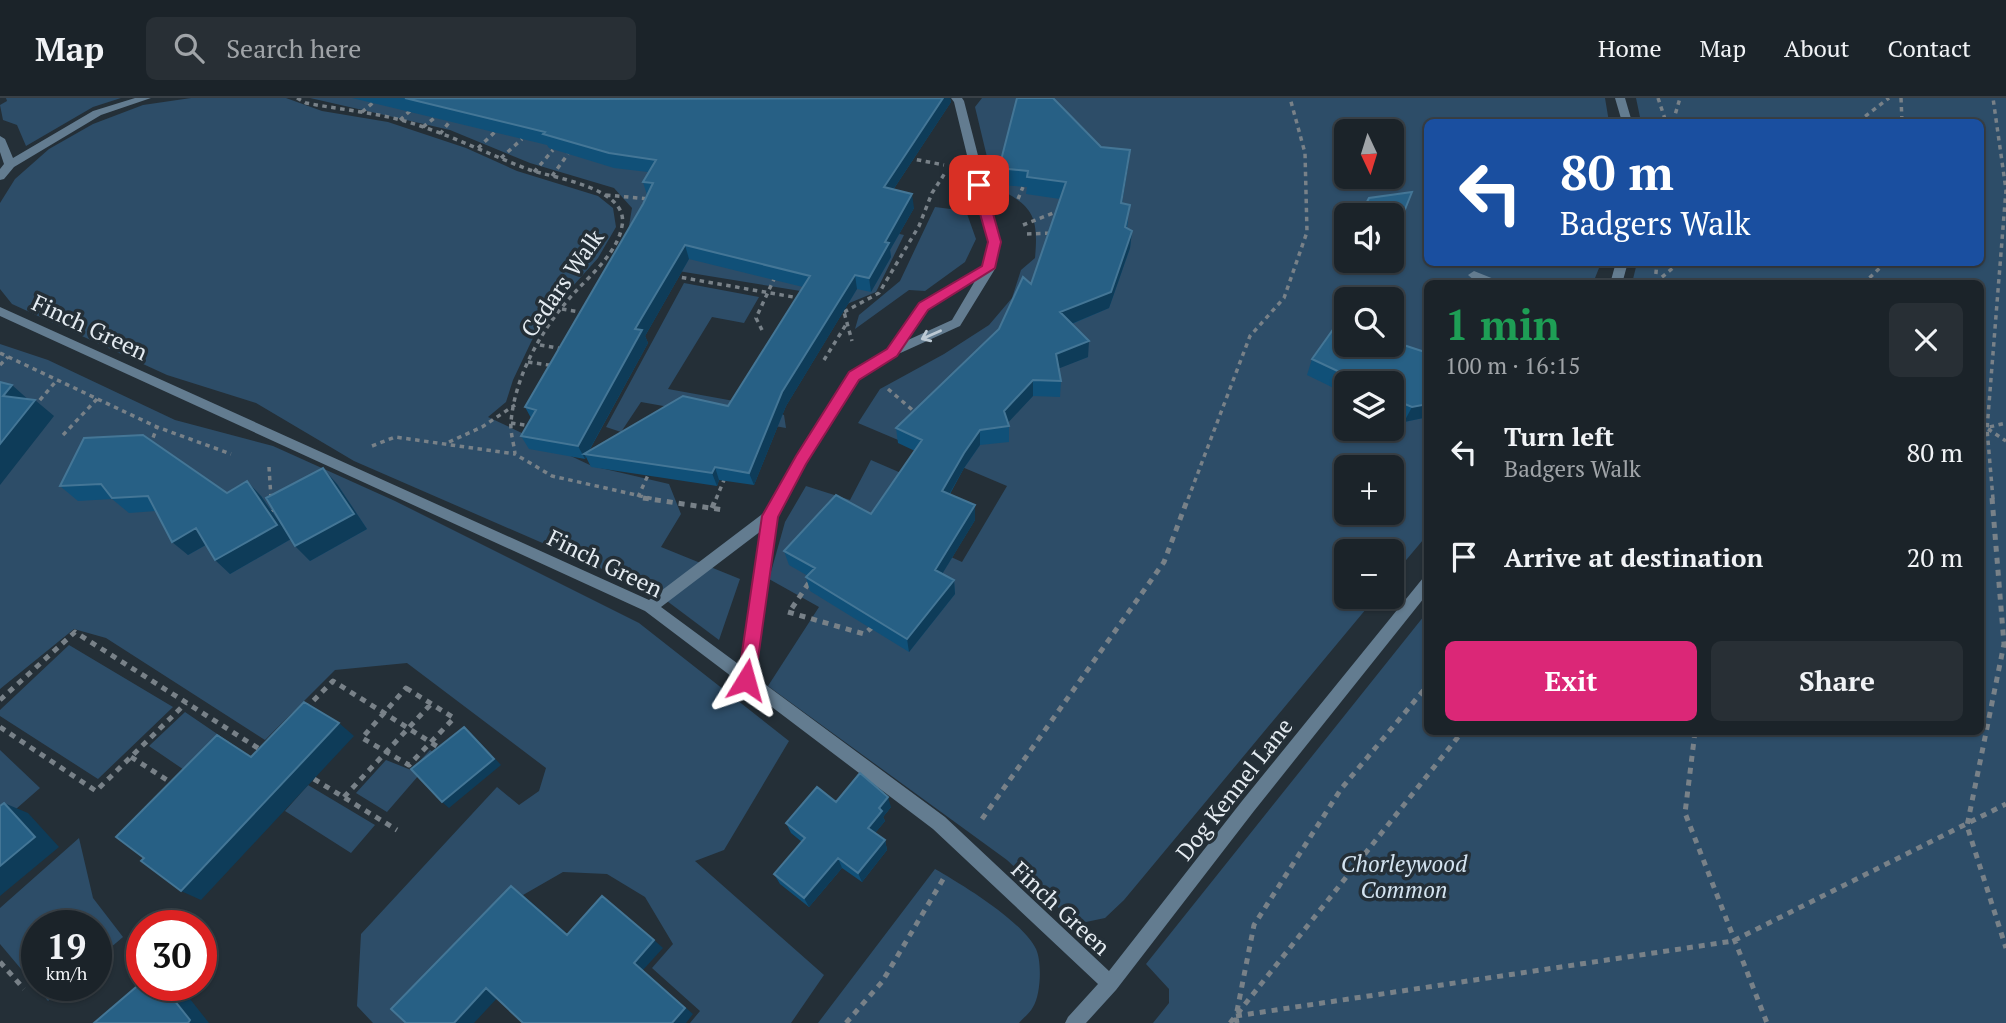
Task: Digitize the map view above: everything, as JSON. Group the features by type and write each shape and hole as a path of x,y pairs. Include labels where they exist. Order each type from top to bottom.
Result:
{"street":[{"path":"0,176 10,164 97,113 146,98"},
{"path":"746,680 770,516 801,460 854,376 892,352 956,323 989,268 994,242 959,101 956,98"},
{"path":"1620,98 1626,119"},
{"path":"0,139 10,164"},
{"path":"892,352 924,307 989,268"},
{"path":"1474,275 1486,280"},
{"name":"Finch Green","path":"0,311 650,607 939,823 962,848 1110,984"},
{"path":"650,607 770,516"},
{"name":"Dog Kennel Lane","path":"1074,1023 1110,984 1424,587"}],"path":[{"path":"297,98 306,103 400,120 478,148 534,172 581,183 605,195 628,195 656,200"},
{"path":"306,103 310,98"},
{"path":"846,1023 882,982 962,848 1164,562 1250,336 1284,298 1307,232 1305,153 1290,98"},
{"path":"1658,98 1665,119"},
{"path":"1674,119 1680,98"},
{"path":"1862,119 1889,98"},
{"path":"1901,98 1902,119"},
{"path":"1993,98 2006,190 1984,429 2004,644 1967,825 2006,948"},
{"path":"362,113 375,101"},
{"path":"400,120 416,106"},
{"path":"390,118 395,113"},
{"path":"423,128 437,117"},
{"path":"440,134 451,120"},
{"path":"478,148 496,131"},
{"path":"501,158 522,139"},
{"path":"534,172 553,150"},
{"path":"552,176 568,154"},
{"path":"844,312 879,293 919,226 932,193 947,170 944,154"},
{"path":"904,157 946,165"},
{"path":"1015,203 1023,187"},
{"name":"Cedars Walk","path":"515,454 511,423 523,369 562,309 603,262 623,225 620,207 605,195"},
{"path":"1023,225 1061,210"},
{"path":"618,234 628,236"},
{"path":"1027,234 1064,235"},
{"path":"603,262 612,265"},
{"path":"1659,280 1676,266"},
{"path":"1867,280 1882,266"},
{"path":"762,330 756,318 777,273"},
{"path":"662,274 808,299"},
{"path":"582,284 595,286"},
{"path":"832,307 844,312 851,331 854,376"},
{"path":"562,309 593,315"},
{"path":"540,345 572,351"},
{"path":"0,366 8,357"},
{"path":"528,362 561,367"},
{"path":"29,413 57,380"},
{"path":"880,382 920,416"},
{"path":"63,435 97,399"},
{"path":"448,443 482,427 515,405"},
{"path":"511,423 541,428"},
{"path":"1984,429 2006,423"},
{"path":"148,450 157,427"},
{"path":"1984,429 2006,441"},
{"path":"332,462 395,437 448,443 515,454 552,475 638,498 770,516"},
{"path":"269,463 272,512"},
{"path":"638,498 652,466"},
{"path":"712,508 724,480"},
{"path":"789,612 812,578"},
{"path":"757,603 864,634 880,620"},
{"path":"0,700 75,632 270,756"},
{"path":"298,716 332,681 447,752"},
{"path":"406,688 454,718 409,765 362,738 385,713 406,688"},
{"path":"1237,1019 1254,925 1341,789 1424,690"},
{"path":"0,727 96,791 186,703"},
{"path":"344,797 431,704"},
{"path":"1237,1019 1460,735"},
{"path":"1695,735 1685,813 1767,1023"},
{"path":"263,751 272,743"},
{"path":"131,757 177,787"},
{"path":"314,779 397,830"},
{"path":"1230,1023 1237,1019 1733,941 2006,804"},
{"path":"0,962 21,986"}],"green space":[{"path":"6,98 121,98 93,107 26,146 17,125 3,120 0,105 7,101"},
{"path":"191,98 286,98 322,111 388,122 466,148 517,171 598,196 613,208 616,227 598,258 564,296 532,340 506,402 488,417 592,466 669,484 681,514 661,547 740,579 719,640 655,592 354,461 256,403 167,375 12,304 0,289 0,203 15,179 49,149 93,124 143,105"},
{"path":"310,98 609,98 847,222 904,235 876,292 847,304 819,294 623,262 632,208 614,188 530,163 450,130"},
{"path":"982,98 1605,98 1608,119 1424,119 1424,266 1600,266 1594,280 1424,280 1424,539 1404,563 1404,539 1334,539 1334,609 1366,609 1124,900 1105,918 1086,922 1062,911 1007,860 768,686 819,607 769,579 785,522 806,486 850,500 871,460 908,476 874,522 962,562 1007,486 858,423 880,389 944,354 989,325 1012,298 1021,270 1035,258 1036,243 1034,221 1025,206 994,186 975,107"},
{"name":"Chorleywood Common","path":"1636,98 2006,98 2006,1023 1153,1023 1169,1003 1169,989 1146,964 1424,616 1424,735 1984,735 1984,280 1633,280 1636,266 1984,266 1984,119 1640,119"},
{"path":"935,207 966,211 976,239 965,262 925,291 909,290 855,329 859,315 900,281"},
{"path":"684,283 759,297 744,323 712,317 668,389 745,403 784,415 786,428 641,402 621,432 606,427"},
{"path":"0,344 48,360 175,420 273,446 395,501 639,623 789,741 724,850 695,861 824,975 791,1023 690,1023 700,1011 652,968 673,944 645,897 607,874 563,872 523,895 415,1023 373,1023 357,1006 361,934 497,787 519,805 539,791 546,768 407,663 335,670 265,740 106,638 74,629 0,689"},
{"path":"69,645 173,707 98,779 0,716 0,710"},
{"path":"185,712 229,742 193,776 149,746"},
{"path":"0,750 40,788 0,823"},
{"path":"430,750 441,758 419,775 387,812 356,793 386,760 411,770"},
{"path":"308,785 375,825 351,853 285,811"},
{"path":"79,838 93,898 102,910 21,910 21,969 0,944 0,908"},
{"path":"935,869 991,904 1029,938 1036,949 1040,970 1038,994 1030,1011 1019,1023 818,1023"},
{"path":"112,923 123,937 112,946"}],"building":[{"path":"405,98 943,98 884,187 912,194 885,242 889,243 869,278 855,275 782,392 749,473 715,467 712,473 584,454 683,396 728,406 810,276 685,245 635,329 642,330 578,446 521,436 536,410 525,407 643,204 653,183 643,182 656,160 609,153 543,134 545,132"},
{"path":"1017,98 1053,98 1101,147 1130,150 1121,203 1130,205 1125,227 1132,231 1111,292 1060,312 1089,341 1056,354 1061,381 1033,380 1004,411 1009,426 980,430 942,491 975,505 935,570 954,580 907,639 806,577 815,568 784,551 836,495 871,514 922,440 896,428 999,329 1023,277 1031,284 1066,182 1027,177 1028,171 999,168"},
{"path":"1412,192 1404,212 1404,203 1366,203 1369,198"},
{"path":"1334,328 1334,357 1404,357 1404,345 1424,352 1424,405 1412,407 1404,404 1404,371 1338,371 1312,359"},
{"path":"0,382 12,385 3,396 35,400 0,444"},
{"path":"143,435 227,493 247,481 277,525 215,560 196,528 172,542 148,496 112,498 101,484 60,486 84,438"},
{"path":"323,468 354,514 295,546 266,498"},
{"path":"304,702 339,723 181,891 141,861 144,858 116,837 217,735 251,757"},
{"path":"464,727 494,759 442,802 411,769"},
{"path":"860,773 888,797 879,808 882,811 868,828 885,840 858,873 838,858 804,898 774,874 805,838 786,823 817,787 836,802"},
{"path":"4,803 35,837 0,866 0,806"},
{"path":"511,886 567,935 602,896 654,940 634,963 685,1008 672,1023 523,1023 486,988 454,1023 406,1023 391,1009"},
{"path":"126,996 126,1001 175,1001 190,1020 188,1023 94,1023"}],"route":[{"path":"746,680 770,516 801,460 854,376 892,352 924,307 989,268 994,242 979,185"}]}
